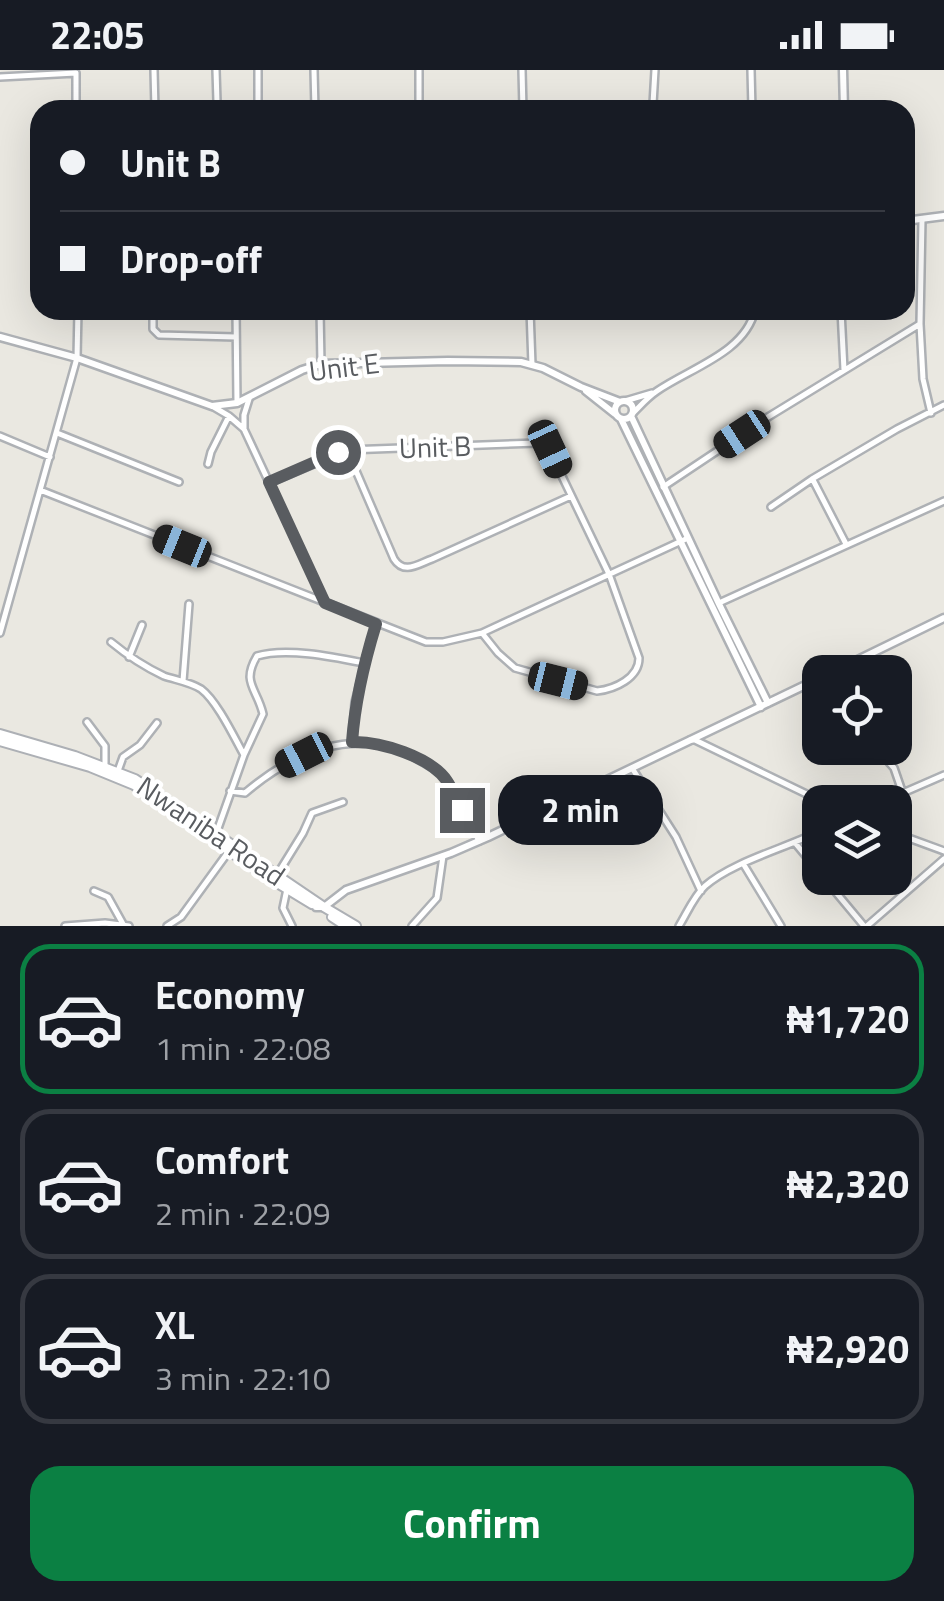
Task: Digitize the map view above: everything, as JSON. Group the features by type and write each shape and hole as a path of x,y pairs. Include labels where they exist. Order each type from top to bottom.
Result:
{"main road":[{"name":"Nwaniba Road","path":"0,738 104,766 142,783 278,874 320,907 356,926"},
{"path":"0,738 124,780 346,926"}],"street":[{"path":"154,70 155,100"},
{"path":"216,70 218,100"},
{"path":"258,70 258,100"},
{"path":"314,70 315,100"},
{"path":"419,70 419,100"},
{"path":"522,70 523,100"},
{"path":"653,100 654,70 664,70"},
{"path":"752,70 752,100"},
{"path":"844,70 844,100"},
{"path":"0,77 76,71 76,100"},
{"path":"915,219 944,216"},
{"path":"922,218 920,324 923,380 930,413"},
{"path":"0,632 77,358 78,320"},
{"path":"154,320 159,336 236,336"},
{"path":"236,320 237,403"},
{"path":"320,320 321,364"},
{"path":"530,320 532,365"},
{"path":"581,387 618,417 627,419 654,392 731,346 752,320"},
{"path":"842,320 844,370"},
{"path":"663,487 920,324"},
{"name":"Unit E","path":"0,337 77,358 212,406 237,403 321,364 512,361 560,374 581,387"},
{"path":"581,387 632,406 684,539 764,705"},
{"path":"654,392 622,401 615,407 618,417 719,604 764,705"},
{"path":"244,429 249,398"},
{"path":"771,507 812,479 944,405"},
{"path":"212,406 244,429 325,603"},
{"path":"208,464 229,416"},
{"path":"57,433 179,482"},
{"path":"0,436 50,456"},
{"name":"Unit B","path":"269,482 346,450 538,443 547,445 571,496"},
{"path":"346,450 394,559 403,568 571,496 609,574 639,666 633,676 604,691 515,668 482,633"},
{"path":"812,479 846,544"},
{"path":"40,490 426,642 482,633 684,539"},
{"path":"719,604 944,501"},
{"path":"183,681 189,604"},
{"path":"868,655 944,618"},
{"path":"352,742 355,702 376,624"},
{"path":"129,657 142,625"},
{"path":"112,642 129,657 200,689 244,755"},
{"path":"216,834 244,755 264,714 250,681 249,670 257,656 330,656 364,662"},
{"path":"320,907 346,890 478,841 802,687"},
{"path":"88,722 105,746 104,766"},
{"path":"118,771 123,757 140,745 157,724"},
{"path":"690,740 802,792"},
{"path":"230,791 244,793 304,755 352,742 392,747 446,779 478,841"},
{"path":"632,768 676,837 701,891"},
{"path":"912,790 944,775"},
{"path":"278,874 312,813 343,802"},
{"path":"912,839 944,850"},
{"path":"679,926 701,891 720,876 802,840"},
{"path":"796,843 802,850"},
{"path":"168,926 181,917 229,851"},
{"path":"412,926 437,898 443,856"},
{"path":"839,895 866,926 944,859"},
{"path":"744,865 777,924"},
{"path":"287,889 283,908 292,926"},
{"path":"65,926 126,925 110,898 94,891"}],"route":[{"path":"338,452 269,482 325,603 376,624 355,702 352,742 381,744 419,760 446,779 462,810"}]}
